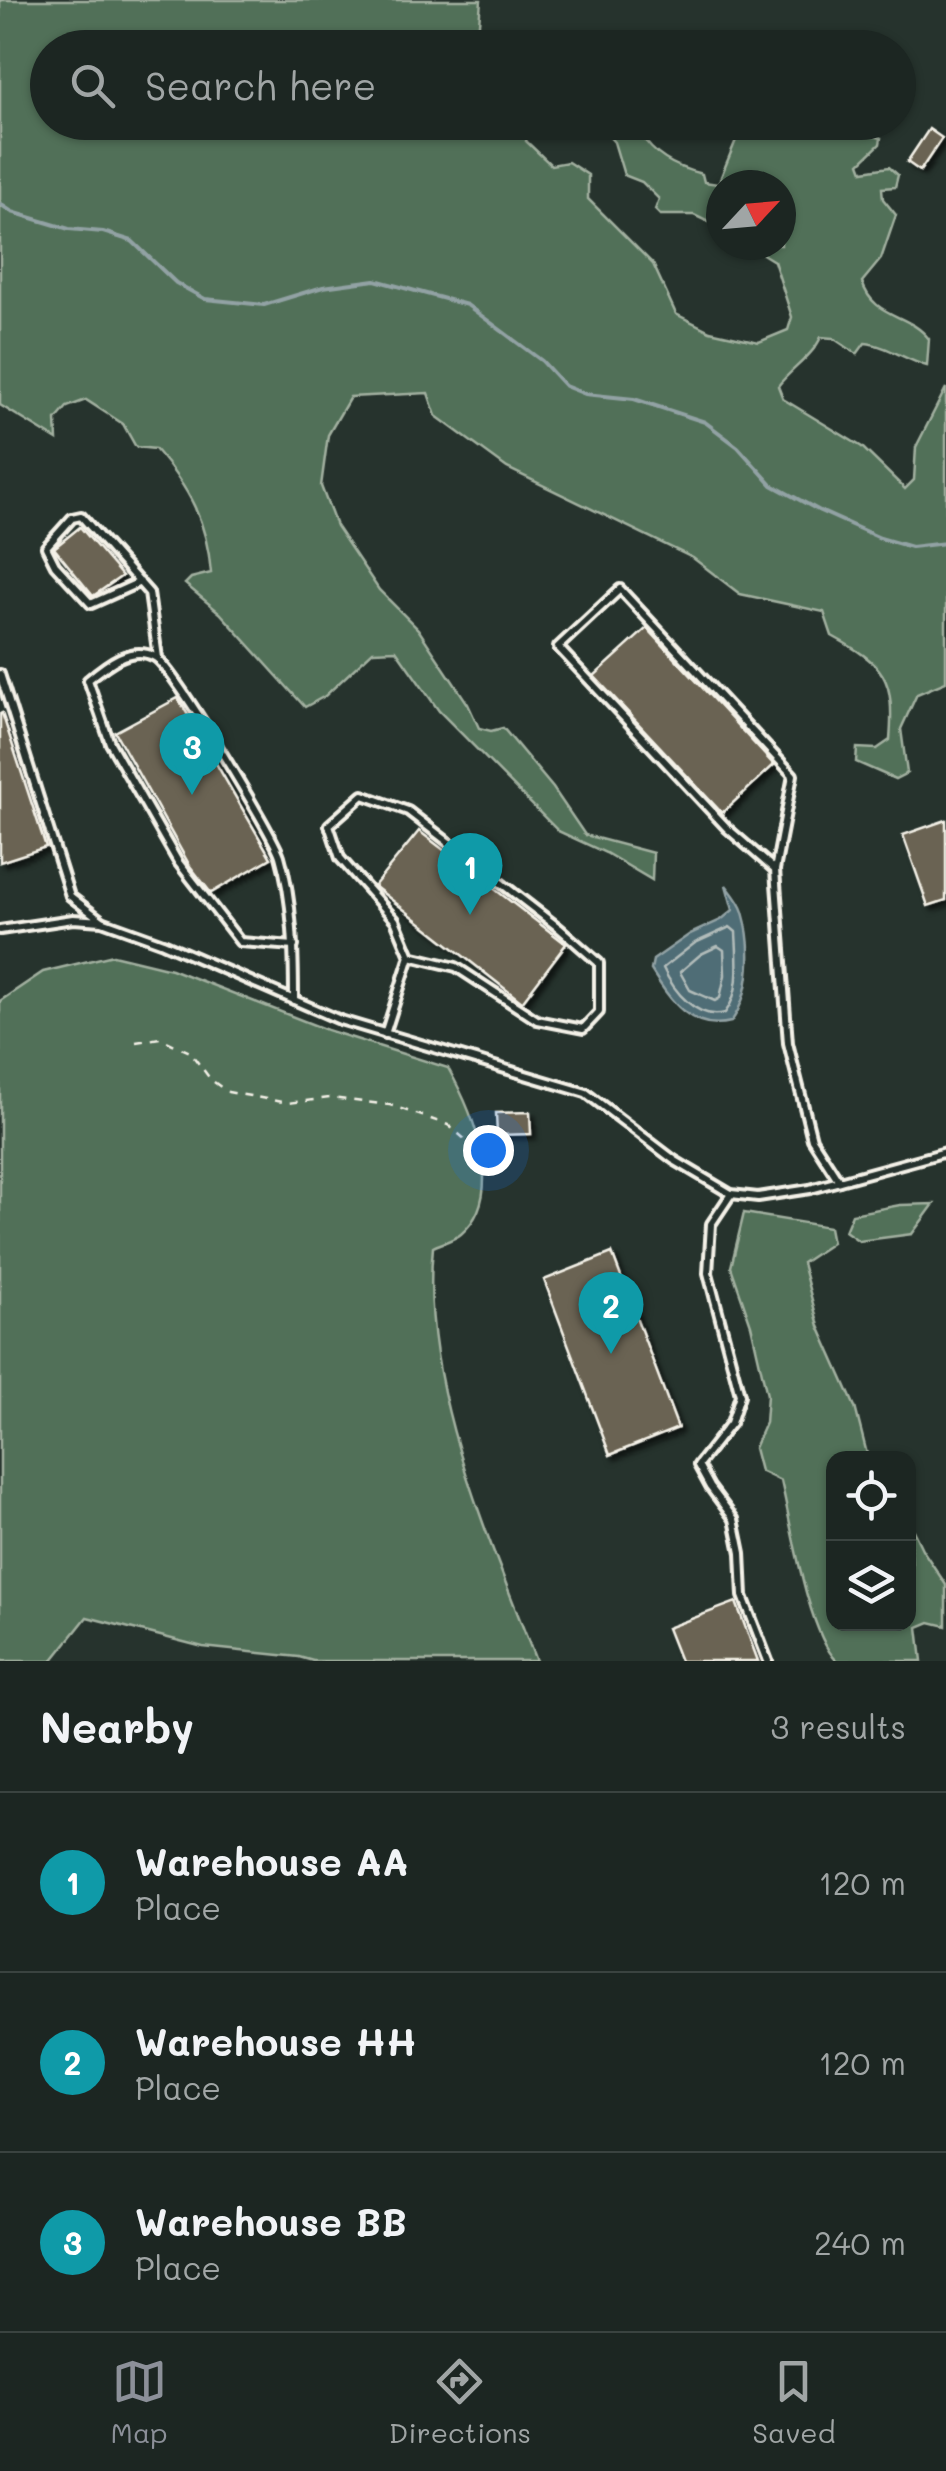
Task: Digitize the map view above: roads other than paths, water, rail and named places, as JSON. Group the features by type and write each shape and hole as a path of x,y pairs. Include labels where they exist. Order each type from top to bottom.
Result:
{"lane":[{"path":"140,582 91,604 55,565 46,547 72,518 81,516 140,582 148,592 158,658 186,694 280,854 294,946 294,1000"},
{"path":"776,870 727,828 558,646 620,588 793,775 776,870 788,1043 812,1139 839,1181"},
{"path":"158,658 136,652 108,664 88,680 110,743 178,862 240,942 294,946"},
{"path":"0,674 70,896 102,921"},
{"path":"386,1034 410,956 395,920 340,858 329,825 363,795 408,811 559,928 599,964 599,1012 583,1029 537,1020 456,968 410,956"},
{"path":"0,930 73,920 102,921 163,943 340,1020 586,1093 674,1160 730,1194 758,1197 839,1181 946,1152"},
{"path":"730,1194 710,1224 708,1273 740,1396 731,1423 698,1465 734,1519 741,1553 743,1596 768,1661"}],"water":[{"path":"726,885 743,912 749,969 738,1010 731,1022 717,1024 683,1011 651,970 653,960 733,910"}],"waterway":[{"path":"0,204 12,212 69,229 103,232 132,241 176,283 205,299 264,305 323,287 375,280 467,305 542,361 565,386 585,394 634,399 705,422 738,447 772,485 880,538 911,547 946,543"}],"place":[{"name":"Warehouse BB","path":"192,795"},
{"name":"Warehouse AA","path":"470,915"},
{"name":"Warehouse HH","path":"611,1354"}]}
